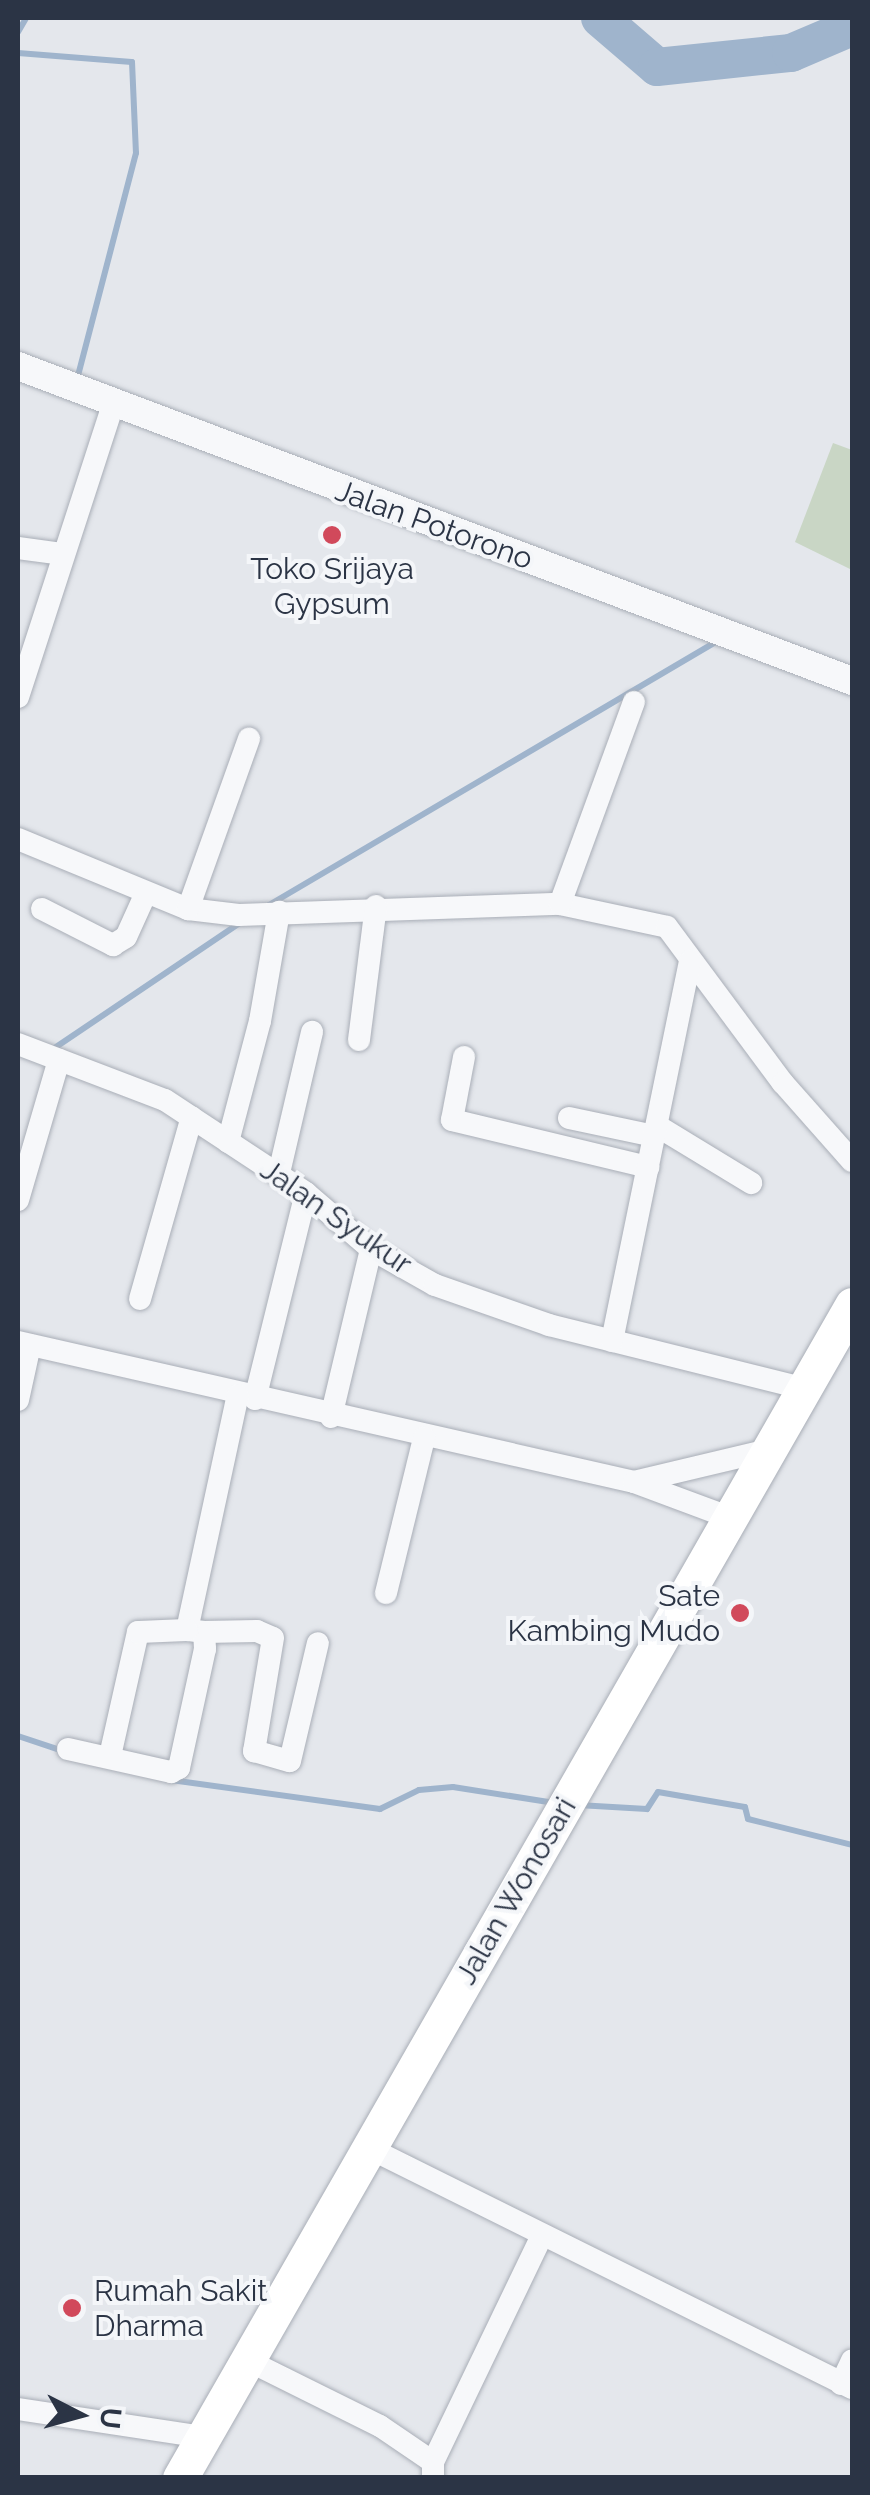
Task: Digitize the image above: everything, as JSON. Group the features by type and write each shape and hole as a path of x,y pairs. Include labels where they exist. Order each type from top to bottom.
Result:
{"highway":[{"name":"Jalan Wonosari","path":"180,2478 731,1518 764,1451 805,1389 852,1305"}],"street":[{"name":"Jalan Potorono","path":"18,366 852,681"},
{"path":"18,697 113,404"},
{"path":"18,548 62,554"},
{"path":"560,904 634,702"},
{"path":"188,909 250,739"},
{"path":"18,839 188,909 239,915 376,906 560,904 667,926 783,1083 852,1160"},
{"path":"42,909 114,945 126,938 146,893"},
{"path":"359,1040 376,906"},
{"path":"228,1142 260,1021 273,913"},
{"path":"612,1340 690,961"},
{"path":"279,1173 312,1032"},
{"name":"Jalan Syukur","path":"19,1044 192,1117 279,1173 371,1249 484,1305 805,1389"},
{"path":"464,1057 452,1120 648,1167"},
{"path":"18,1200 56,1060"},
{"path":"140,1299 192,1117"},
{"path":"569,1118 657,1131 751,1184"},
{"path":"68,1748 177,1772 195,1631 247,1397 306,1193"},
{"path":"332,1416 371,1249"},
{"path":"18,1400 24,1343 424,1438 634,1482 731,1518"},
{"path":"386,1593 424,1438"},
{"path":"634,1482 764,1451"},
{"path":"110,1756 138,1632 257,1631 273,1638 254,1750 290,1761 318,1643"},
{"path":"368,2148 847,2386 852,2360"},
{"path":"247,2360 380,2426 433,2470 542,2236"},
{"path":"18,2409 203,2438"}],"green space":[{"path":"833,443 852,450 852,570 795,542"}],"waterway":[{"path":"18,32 26,18"},
{"path":"600,18 657,67 791,53 852,27"},
{"path":"18,53 132,62 136,153 78,376"},
{"path":"269,905 719,640"},
{"path":"53,1049 241,922"},
{"path":"18,1736 63,1751"},
{"path":"171,1780 380,1809 419,1790 453,1787 555,1803"},
{"path":"578,1805 647,1809 658,1792 745,1807 748,1819 852,1845"}],"place":[{"name":"Toko Srijaya Gypsum","path":"332,535"},
{"name":"Sate Kambing Mudo","path":"740,1613"},
{"name":"Rumah Sakit Dharma","path":"72,2308"}]}
